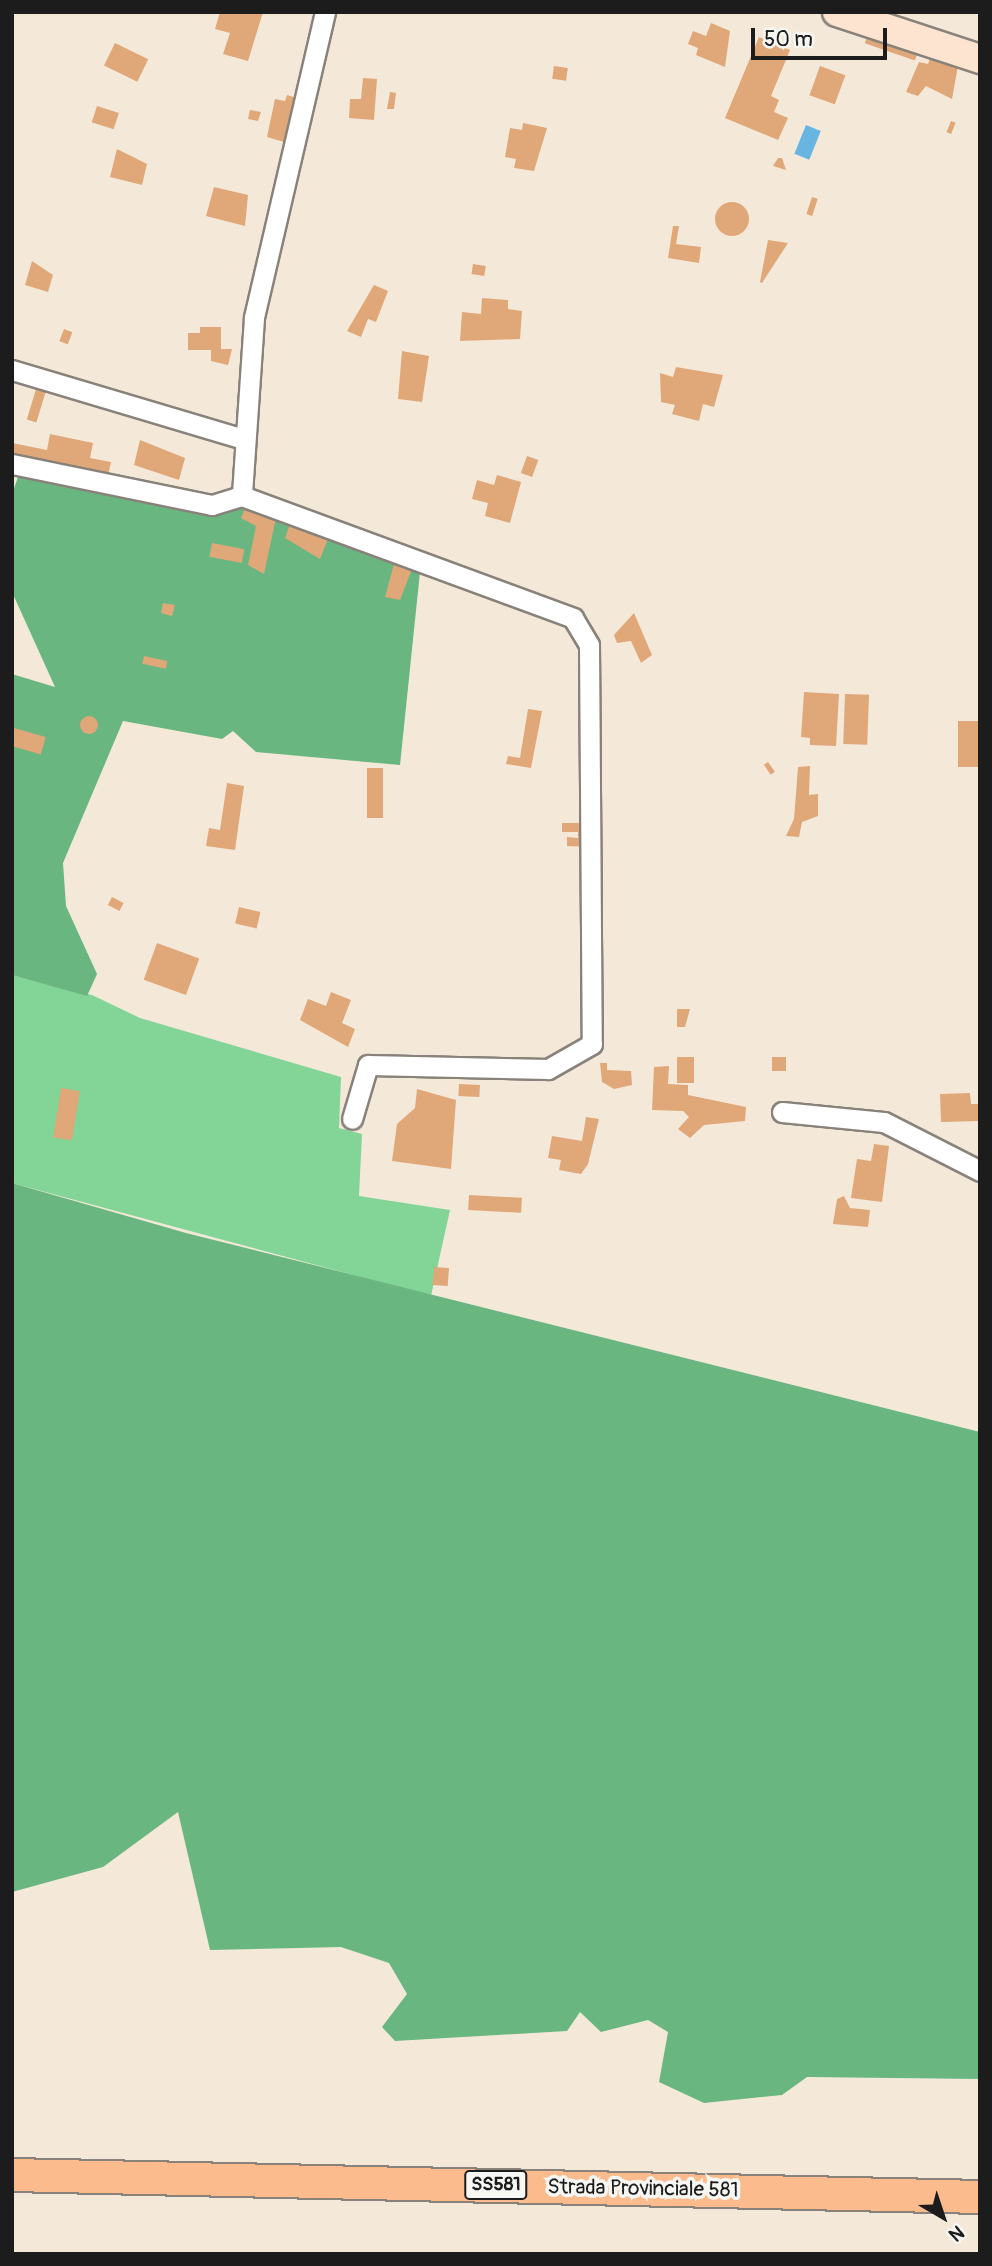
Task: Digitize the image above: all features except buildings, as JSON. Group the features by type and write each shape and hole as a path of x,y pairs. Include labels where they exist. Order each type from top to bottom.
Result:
{"main road":[{"name":"Strada Provinciale 581","path":"12,2175 980,2197"}],"street":[{"path":"242,496 254,318 325,12"},
{"path":"841,13 980,59"},
{"path":"12,370 244,439"},
{"path":"12,464 212,505 242,496 425,569 573,618 588,637 592,1044 548,1069 368,1065 352,1119"},
{"path":"782,1112 884,1122 980,1171"}],"green space":[{"path":"19,474 244,503 420,572 400,765 256,752 233,731 222,739 123,721 63,863 66,906 97,974 87,996 12,975 12,674 55,687 12,592 12,494"},
{"path":"12,975 92,995 140,1018 341,1077 339,1128 362,1134 359,1196 450,1210 431,1296 12,1183"},
{"path":"12,1183 186,1233 980,1432 980,2079 807,2077 782,2095 704,2103 659,2082 668,2032 648,2020 601,2032 580,2012 567,2031 395,2041 382,2027 407,1994 389,1963 341,1947 210,1950 178,1812 103,1867 12,1892"}],"water":[{"path":"806,125 821,131 809,160 794,154"}]}
